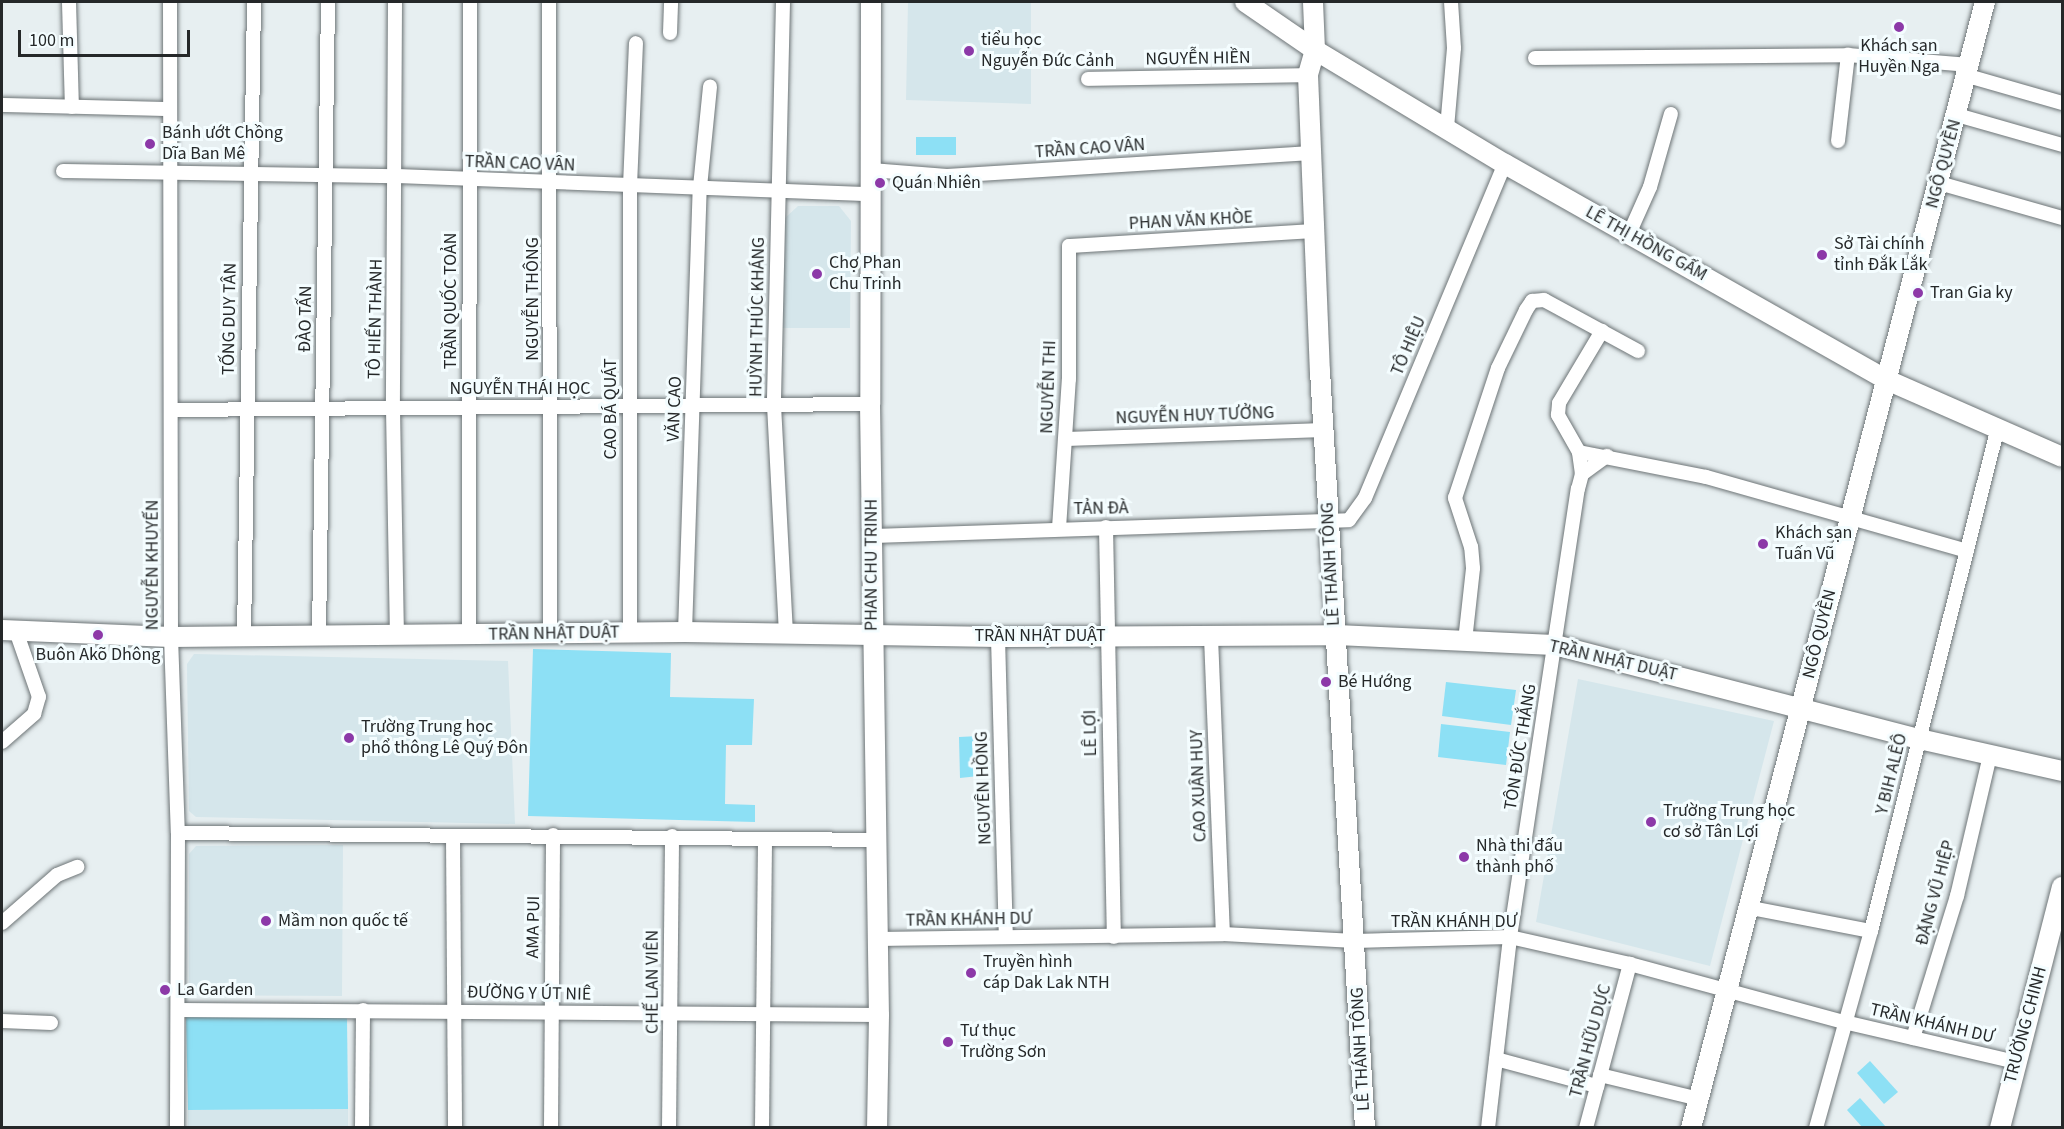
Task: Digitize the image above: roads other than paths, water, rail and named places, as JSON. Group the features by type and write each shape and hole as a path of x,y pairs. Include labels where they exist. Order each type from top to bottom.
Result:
{"street":[{"path":"69,2 72,107"},
{"name":"NGUYỄN KHUYẾN","path":"170,2 168,109 171,637 178,833 177,1128"},
{"name":"TỐNG DUY TÂN","path":"244,637 254,2"},
{"name":"ĐÀO TẤN","path":"319,637 328,2"},
{"name":"TÔ HIẾN THÀNH","path":"395,2 397,176 393,410 397,637"},
{"name":"TRẦN QUỐC TOẢN","path":"469,637 470,2"},
{"name":"NGUYỄN THÔNG","path":"549,2 552,183 550,634"},
{"path":"670,33 671,2"},
{"name":"HUỲNH THÚC KHÁNG","path":"783,2 774,405 786,634"},
{"name":"PHAN CHU TRINH","path":"871,2 870,404 879,1016 877,1128"},
{"name":"LÊ THỊ HỒNG GẤM","path":"1245,2 1316,50 1505,165 1887,380 2062,454"},
{"name":"LÊ THÁNH TÔNG","path":"1313,2 1316,50 1308,75 1311,153 1329,523 1365,1128"},
{"path":"1447,128 1454,48 1451,2"},
{"name":"NGÔ QUYỀN","path":"1691,1128 1727,988 1751,908 1850,517 1985,2"},
{"name":"CAO BÁ QUÁT","path":"630,633 630,186 636,43"},
{"path":"1838,141 1848,55"},
{"path":"1535,58 1848,55 1969,70 2062,103"},
{"name":"NGUYỄN HIỀN","path":"1088,79 1308,75"},
{"name":"VĂN CAO","path":"685,632 700,188 710,86"},
{"path":"2,105 168,109"},
{"path":"1629,234 1650,187 1671,114"},
{"path":"1957,115 2062,145"},
{"name":"TRẦN CAO VÂN","path":"871,170 947,176 1311,153"},
{"name":"TÔ HIỆU","path":"1329,523 1349,520 1365,498 1505,165"},
{"name":"TRẦN CAO VÂN","path":"63,171 169,170 327,178 397,176 871,194"},
{"path":"1939,183 2062,218"},
{"name":"PHAN VĂN KHÒE","path":"1069,246 1315,231"},
{"name":"NGUYỄN THI","path":"1059,528 1066,439 1069,246"},
{"path":"1465,641 1473,568 1471,547 1455,498 1506,348 1529,304 1538,298 1638,351"},
{"path":"1602,331 1559,403 1563,429 1579,452 1706,477 1967,550"},
{"name":"NGUYỄN THÁI HỌC","path":"171,410 393,410 470,407 870,404"},
{"name":"Y BIH ALÊÔ","path":"1816,1128 1871,931 1998,427"},
{"name":"NGUYỄN HUY TƯỞNG","path":"1066,439 1324,430"},
{"name":"TÔN ĐỨC THẮNG","path":"1488,1128 1510,937 1582,474 1579,452"},
{"path":"1582,474 1607,456"},
{"name":"TẢN ĐÀ","path":"873,536 1059,528 1329,523"},
{"name":"LÊ LỢI","path":"1106,527 1114,937"},
{"path":"2,742 34,714 39,697 9,630"},
{"name":"TRẦN NHẬT DUẬT","path":"9,630 171,637 469,637 685,632 998,637 1336,635 1555,645 1919,739 2062,771"},
{"name":"NGUYÊN HỒNG","path":"998,637 1006,937"},
{"name":"CAO XUÂN HUY","path":"1211,637 1223,934"},
{"name":"ĐẶNG VŨ HIỆP","path":"1913,1038 1957,896 1990,755"},
{"path":"178,833 672,836 765,840 877,840"},
{"path":"453,836 455,1128"},
{"name":"AMA PUI","path":"551,1128 553,836"},
{"name":"CHẾ LAN VIÊN","path":"669,1128 672,836"},
{"path":"762,1128 765,840"},
{"path":"2,923 57,875 77,867"},
{"name":"TRƯỜNG CHINH","path":"2000,1128 2062,887"},
{"path":"1751,908 1871,931"},
{"name":"TRẦN KHÁNH DƯ","path":"877,939 1223,934 1355,941 1510,937 1630,964 1727,988 1844,1022 2016,1062"},
{"name":"TRẦN HỮU DỰC","path":"1586,1128 1630,964"},
{"name":"ĐƯỜNG Y ÚT NIÊ","path":"178,1010 551,1013 671,1011 879,1016"},
{"path":"362,1128 363,1010"},
{"path":"2,1021 51,1023"},
{"path":"1496,1059 1699,1099"}],"place":[{"name":"Khách sạn Huyền Nga","path":"1899,27"},
{"name":"tiểu học Nguyễn Đức Cảnh","path":"969,51"},
{"name":"Bánh ướt Chồng Dĩa Ban Mê","path":"150,144"},
{"name":"Quán Nhiên","path":"880,183"},
{"name":"Sở Tài chính tỉnh Đắk Lắk","path":"1822,255"},
{"name":"Chợ Phan Chu Trinh","path":"817,274"},
{"name":"Tran Gia ky","path":"1918,293"},
{"name":"Khách sạn Tuấn Vũ","path":"1763,544"},
{"name":"Buôn Akõ Dhông","path":"98,635"},
{"name":"Bé Hướng","path":"1326,682"},
{"name":"Trường Trung học phổ thông Lê Quý Đôn","path":"349,738"},
{"name":"Trường Trung học cơ sở Tân Lợi","path":"1651,822"},
{"name":"Nhà thi đấu thành phố","path":"1464,857"},
{"name":"Mầm non quốc tế","path":"266,921"},
{"name":"Truyền hình cáp Dak Lak NTH","path":"971,973"},
{"name":"La Garden","path":"165,990"},
{"name":"Tư thục Trường Sơn","path":"948,1042"}]}
